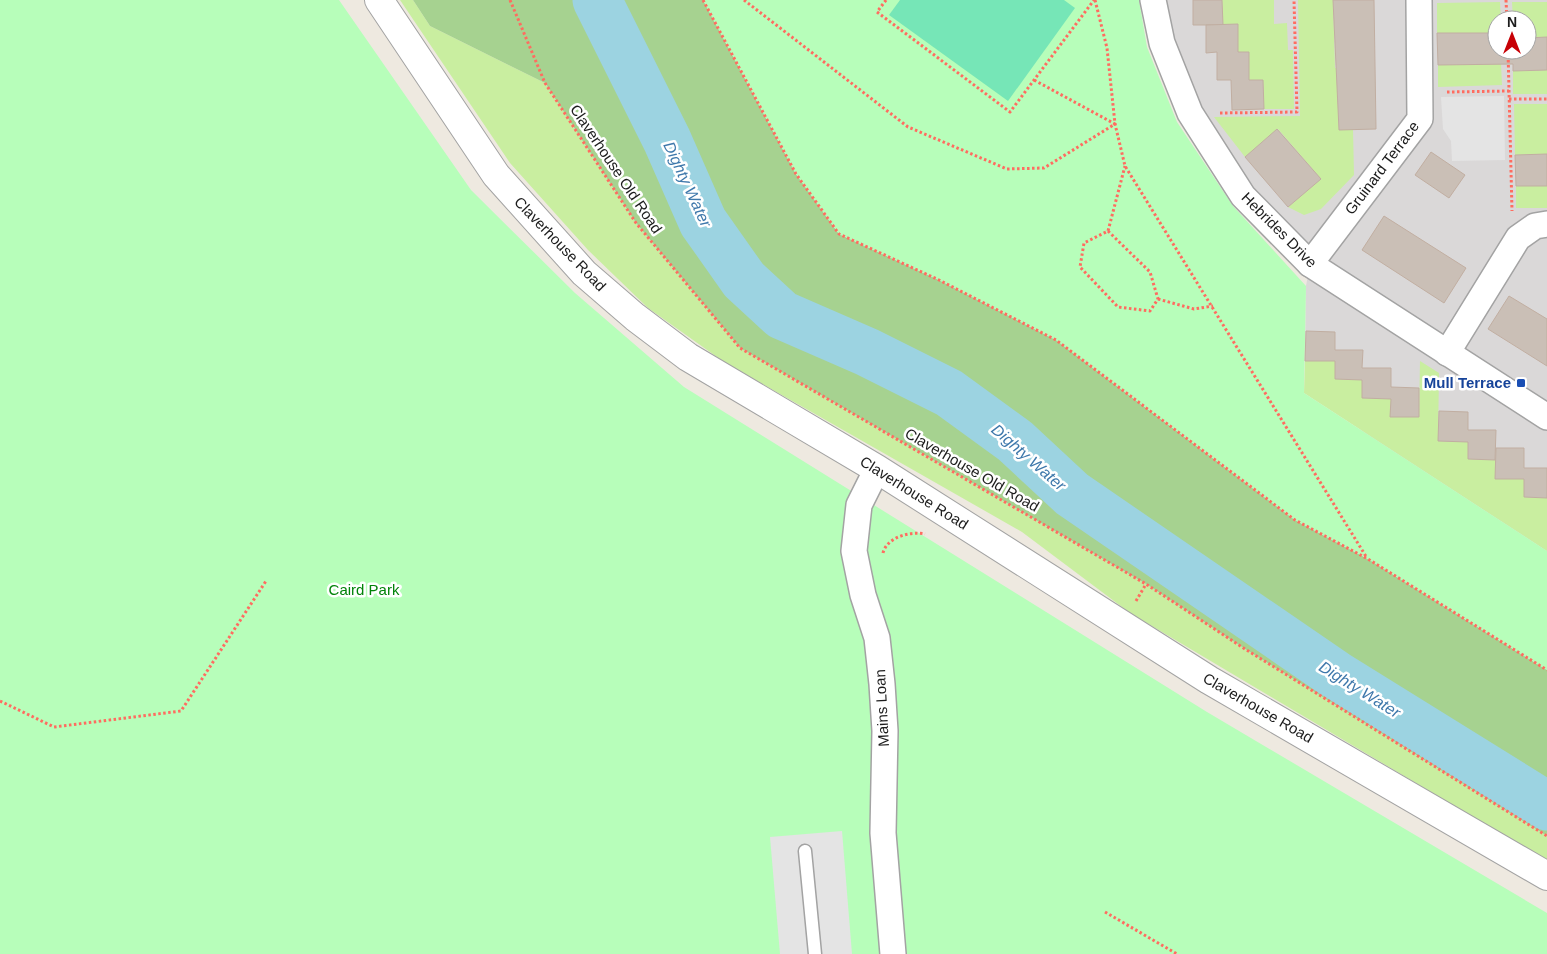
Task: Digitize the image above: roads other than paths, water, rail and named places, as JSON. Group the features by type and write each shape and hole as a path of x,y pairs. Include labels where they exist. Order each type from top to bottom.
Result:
{"street":[{"name":"Claverhouse Road","path":"379,0 496,175 584,273 634,317 688,357 877,469 1209,680 1547,876"},
{"name":"Hebrides Drive","path":"1153,0 1162,42 1190,113 1243,196 1310,264 1446,354 1547,417"},
{"name":"Gruinard Terrace","path":"1310,264 1420,119 1419,0"},
{"path":"1446,354 1518,238 1535,226 1547,224"},
{"name":"Mains Loan","path":"877,469 859,505 854,551 863,595 876,638 882,684 885,731 883,833 893,954"}],"lane":[{"path":"804,851 815,954"}],"waterway":[{"name":"Dighty Water","path":"597,0 667,140 703,222 744,280 782,315 867,352 949,393 1015,441 1072,494 1336,675 1547,806"}],"place":[{"name":"Mull Terrace","path":"1521,383"}],"park label":[{"name":"Caird Park","path":"364,590"}]}
